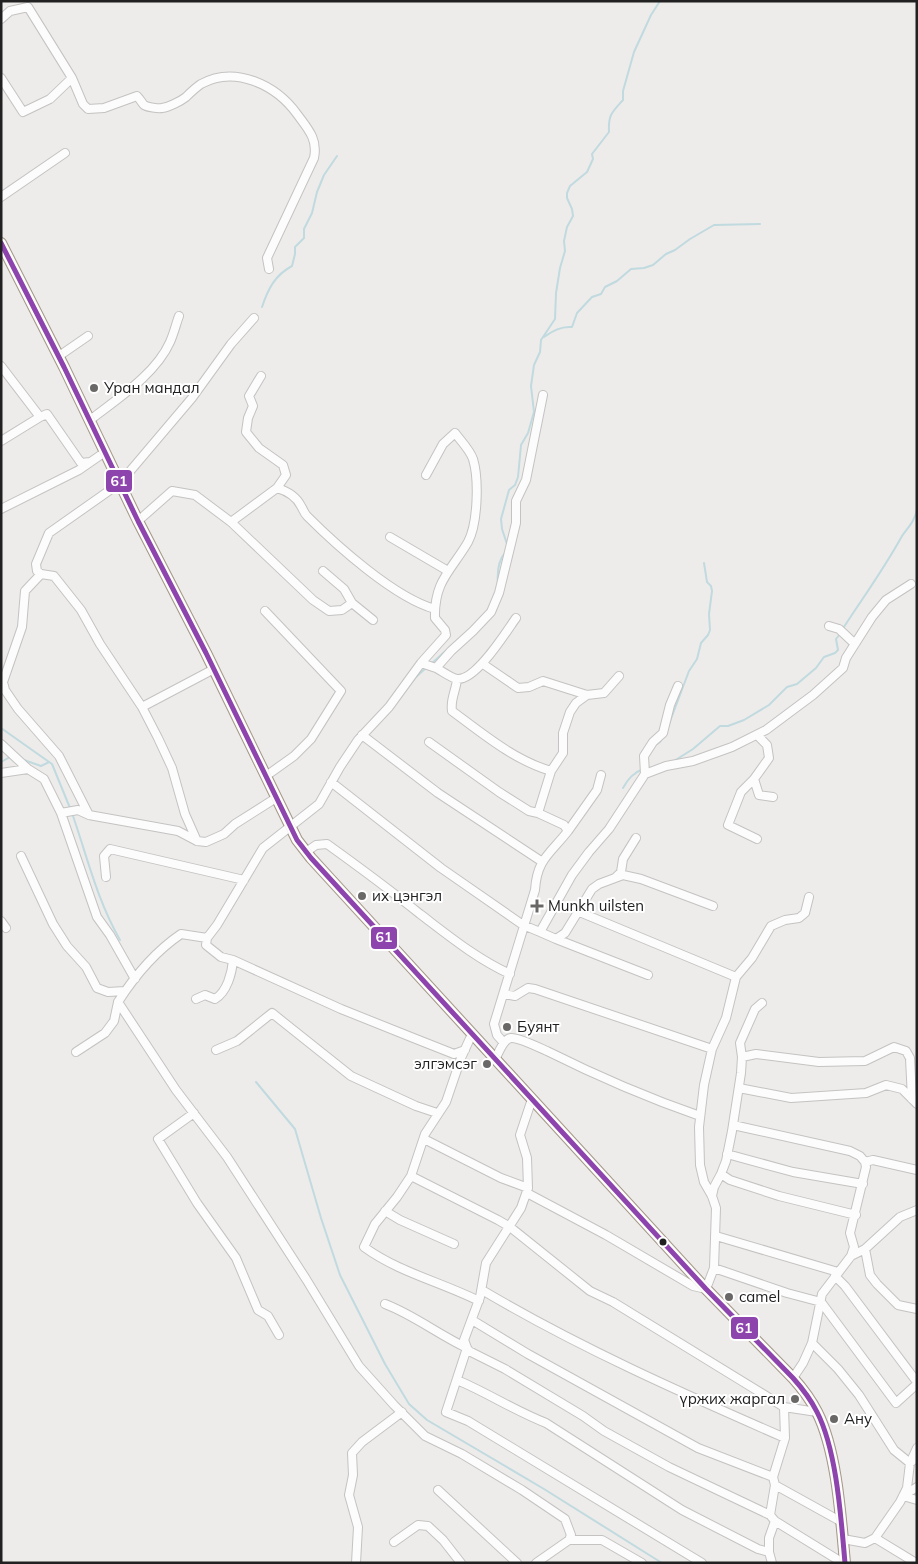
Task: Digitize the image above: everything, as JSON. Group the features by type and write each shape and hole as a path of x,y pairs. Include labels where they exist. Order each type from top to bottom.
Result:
{"main road":[{"path":"1,243 59,356 138,521 214,670 290,826 306,852 706,1289 793,1378 806,1394 818,1412 830,1452 844,1563"}],"street":[{"path":"1,19 10,11 30,4 72,78 83,104 88,109 104,108 137,96 143,105 161,109 186,97 191,91 208,81 230,77 248,78 260,82 289,104 308,128 316,148 314,158 267,258 269,269"},
{"path":"1,78 23,112 50,99 72,78"},
{"path":"1,197 65,153"},
{"path":"90,420 125,394 156,365 170,343 178,316"},
{"path":"197,841 186,814 172,768 142,707 100,644 81,610 54,576 40,574 37,571 36,564 49,534 120,483 192,398 231,344 254,318"},
{"path":"59,356 88,336"},
{"path":"1,366 40,416"},
{"path":"231,522 277,488 286,475 283,465 260,448 246,432 248,418 253,406 249,396 262,376"},
{"path":"436,668 491,612 499,593 516,523 516,501 526,480 543,395"},
{"path":"1,442 40,416 47,414 81,463 90,462"},
{"path":"426,475 443,444 455,434 473,457 478,488 473,528 468,541 438,590 435,609 436,618 445,630 446,635 389,707 362,735 319,804 263,848 217,925 207,938 206,946 221,957 233,960 342,1010 454,1054 465,1050"},
{"path":"1,509 79,470 105,452"},
{"path":"277,488 287,490 300,504 306,514 344,550 392,587 421,605 435,609"},
{"path":"138,521 172,491 195,496 231,522 294,583 329,611 342,610 352,603"},
{"path":"390,536 448,572"},
{"path":"324,571 344,589 352,603 373,620"},
{"path":"40,574 25,591 22,627 3,682 5,690 18,709 59,756 89,815"},
{"path":"540,932 572,875 609,829 645,774 666,766 693,761 732,747 766,730 813,695 842,668 846,658 872,616 886,600 911,584"},
{"path":"265,611 341,691 311,739 294,756 266,776"},
{"path":"422,663 457,679 466,677 483,664 516,618"},
{"path":"830,626 839,629 855,644"},
{"path":"483,664 518,688 529,687 543,681 587,695 604,693 620,676"},
{"path":"142,707 214,670"},
{"path":"457,679 456,689 450,701 452,712 494,742 535,766 552,771"},
{"path":"645,774 644,756 653,742 663,733 670,705 678,686"},
{"path":"538,813 552,771 563,753 564,733 570,712 576,703 587,695"},
{"path":"362,735 438,793 542,861"},
{"path":"757,735 767,745 769,758 754,779 741,792 728,825 757,838"},
{"path":"429,742 499,792 529,811 564,825 568,831"},
{"path":"1,744 28,769 44,779 61,813 97,917 110,935 135,979"},
{"path":"1,773 28,769"},
{"path":"504,1043 497,1035 494,1024 535,890 536,875 542,861 568,831 598,790 601,775"},
{"path":"754,779 759,795 773,797"},
{"path":"331,782 441,868 523,925 648,975"},
{"path":"61,813 78,810 89,815 178,831 197,841 206,842 224,834 235,824 276,798"},
{"path":"616,878 621,872 624,859 636,838"},
{"path":"306,852 316,845 327,844 451,938 494,967 510,974"},
{"path":"106,877 104,856 110,849 244,880"},
{"path":"21,856 53,924 67,946 86,967 97,988 108,992 125,991"},
{"path":"556,939 565,933 592,889 599,884 623,875 641,879 713,906"},
{"path":"424,1139 527,1191 693,1286 706,1289 714,1268 716,1208 704,1182 700,1165 700,1116 712,1049 726,1018 736,977 752,958 771,926 785,920 799,918 805,913 809,897"},
{"path":"577,911 736,977"},
{"path":"1,921 6,928"},
{"path":"76,1052 105,1033 114,1021 118,1002 125,991 170,942 181,934 207,938"},
{"path":"196,999 205,995 215,999 221,996 232,970 233,960"},
{"path":"504,994 515,996 528,988 535,989 712,1049"},
{"path":"118,1002 194,1113 227,1157 306,1279 359,1366 425,1436 462,1454 522,1490 565,1519 571,1535 569,1540"},
{"path":"712,1196 727,1154 733,1125 742,1057 740,1044 755,1009 762,1004"},
{"path":"216,1050 237,1041 272,1013 351,1076 416,1106 437,1113"},
{"path":"472,1034 446,1102 437,1113 424,1139 411,1176 375,1224 364,1247 377,1256 407,1271 479,1301"},
{"path":"495,1059 504,1043 510,1038 537,1046 593,1075 700,1116"},
{"path":"742,1057 756,1054 819,1062 865,1061 894,1047 906,1051 910,1058 914,1101"},
{"path":"738,1088 791,1098 866,1093 886,1086 902,1089 914,1101"},
{"path":"532,1099 520,1135 527,1158 527,1191 521,1208 486,1263 479,1301 464,1340 467,1348 446,1412 468,1421 702,1563"},
{"path":"194,1113 158,1139 197,1203 236,1258 258,1310 268,1316 279,1335"},
{"path":"733,1125 850,1152 860,1156 865,1162 866,1167 856,1216 850,1234 854,1247 852,1256"},
{"path":"727,1154 793,1172 863,1184"},
{"path":"865,1162 873,1160 917,1170"},
{"path":"721,1174 730,1180 779,1196 856,1216"},
{"path":"411,1176 510,1227 590,1291 613,1302 784,1407 818,1412"},
{"path":"793,1378 803,1364 812,1342 822,1294 852,1256 865,1249 900,1217 917,1210"},
{"path":"385,1211 400,1220 454,1244"},
{"path":"714,1268 787,1293 821,1302 896,1404 917,1383 837,1274 716,1236"},
{"path":"865,1249 870,1276 898,1304 917,1309"},
{"path":"482,1290 582,1344 684,1394 785,1438"},
{"path":"386,1304 505,1369 583,1416 604,1431 669,1467 772,1518 844,1563"},
{"path":"472,1320 528,1354 698,1448 774,1481 840,1521"},
{"path":"812,1342 838,1369 859,1395 894,1450 913,1460"},
{"path":"457,1380 483,1391 527,1416 546,1423 682,1510 758,1549 769,1552"},
{"path":"773,1562 769,1552 769,1538 774,1481 785,1438 784,1407"},
{"path":"356,1563 358,1526 349,1495 353,1475 352,1453 362,1442 402,1412"},
{"path":"842,1539 865,1544 875,1538 907,1488 917,1448"},
{"path":"903,1496 917,1487"},
{"path":"438,1490 517,1563"},
{"path":"903,1496 917,1500"},
{"path":"394,1542 418,1525 428,1526 443,1540 461,1563"},
{"path":"875,1538 916,1563"},
{"path":"536,1563 569,1540 602,1540 642,1563"}],"waterway":[{"path":"507,544 501,519 509,490 515,485 518,477 521,445 528,433 534,412 531,386 534,365 540,352 541,340 555,319 556,293 565,251 564,241 567,227 573,216 567,193 570,186 587,172 593,159 592,154 609,132 609,122 612,114 623,100 623,91 634,52 651,15 660,1"},
{"path":"262,307 273,283 292,266 295,247 304,238 304,229 312,213 317,192 324,175 337,156"},
{"path":"544,337 561,328 572,327 577,313 592,297 601,294 605,287 617,281 631,269 653,265 666,254 714,225 760,224"},
{"path":"842,630 911,524 917,510"},
{"path":"498,584 498,567 505,553"},
{"path":"669,724 689,671 697,659 701,643 710,630 709,614 712,591 711,586 707,582 704,563"},
{"path":"431,664 470,629"},
{"path":"674,761 693,749 720,726 728,726 744,720 769,705 787,687 797,684 816,668 824,657 838,650 836,639 840,634"},
{"path":"396,703 416,677 427,667"},
{"path":"1,728 52,764 70,808"},
{"path":"654,746 663,737"},
{"path":"1,762 10,757"},
{"path":"24,760 41,766 49,762"},
{"path":"623,788 636,772 643,769"},
{"path":"72,813 99,894 120,940"},
{"path":"256,1082 295,1129 340,1275 385,1364 409,1404 427,1420 544,1489 662,1563"}],"transit line":[{"name":"61","path":"1,243 64,367 138,521 206,653 297,840 311,858 706,1289 803,1390 817,1412 824,1428 834,1465 845,1563"}],"place":[{"name":"Уран мандал","path":"94,388"},
{"name":"их цэнгэл","path":"362,896"},
{"name":"Munkh uilsten","path":"537,906"},
{"name":"Буянт","path":"507,1027"},
{"name":"элгэмсэг","path":"487,1064"},
{"name":"camel","path":"729,1297"},
{"name":"үржих жаргал","path":"795,1399"},
{"name":"Ану","path":"834,1419"}]}
